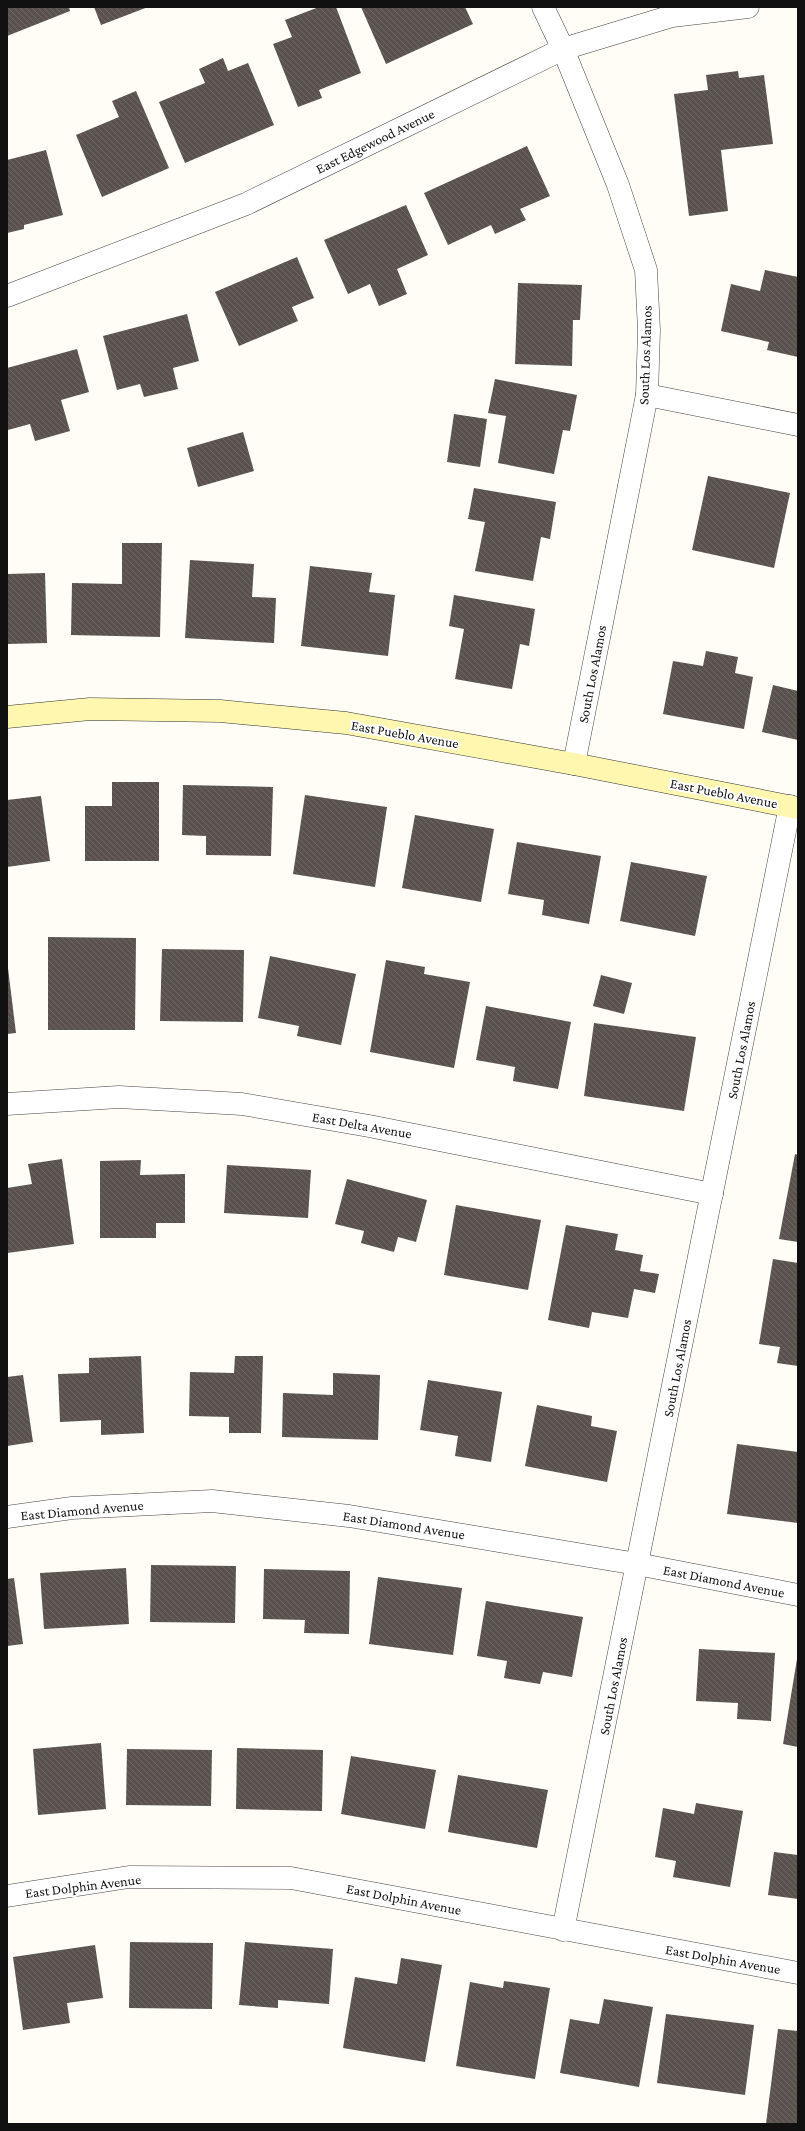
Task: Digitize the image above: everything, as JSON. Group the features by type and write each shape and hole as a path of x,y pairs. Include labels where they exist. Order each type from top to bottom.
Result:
{"street":[{"name":"South Los Alamos","path":"543,7 563,49 618,186 646,270 649,330 647,394 574,764"},
{"name":"East Edgewood Avenue","path":"7,296 246,204 563,49 672,16 748,7"},
{"path":"647,394 798,425"},
{"name":"East Pueblo Avenue","path":"7,717 90,709 220,711 346,723 574,764 794,807"},
{"name":"South Los Alamos","path":"564,1930 712,1194 794,807"},
{"name":"East Delta Avenue","path":"7,1104 119,1097 242,1104 369,1126 712,1194"},
{"name":"East Diamond Avenue","path":"7,1517 72,1508 212,1501 349,1516 637,1564 798,1594"},
{"name":"East Dolphin Avenue","path":"7,1896 129,1877 292,1878 798,1973"}],"building":[{"path":"7,7 69,7 70,11 7,36"},
{"path":"94,7 148,7 101,25"},
{"path":"319,7 336,7 361,73 319,90 322,98 298,107 273,44 292,37 285,20"},
{"path":"361,7 465,7 473,24 386,64"},
{"path":"223,58 228,71 248,63 274,125 185,163 159,102 205,83 199,69"},
{"path":"738,71 739,78 764,75 773,144 721,150 728,211 689,216 674,94 708,90 706,75"},
{"path":"136,91 169,168 102,197 76,135 119,117 112,101"},
{"path":"527,146 550,196 520,209 526,220 495,234 491,225 448,245 424,193"},
{"path":"46,150 63,215 24,225 24,229 7,233 7,160"},
{"path":"406,205 428,255 397,269 407,294 379,306 370,284 348,294 324,240"},
{"path":"297,257 314,298 292,307 298,321 239,346 215,292"},
{"path":"765,270 798,277 798,357 767,350 769,342 721,331 731,284 760,291"},
{"path":"518,283 582,285 580,320 573,320 572,366 515,364"},
{"path":"187,314 199,361 173,368 178,389 144,397 140,384 117,390 103,336"},
{"path":"77,349 89,392 61,400 70,431 35,441 30,424 8,430 7,368"},
{"path":"495,379 577,395 570,431 563,430 554,474 498,463 506,416 488,413"},
{"path":"454,414 487,419 480,467 447,462"},
{"path":"243,432 254,471 198,487 187,448"},
{"path":"708,476 790,493 774,568 692,550"},
{"path":"474,488 556,502 550,539 541,537 533,581 475,571 485,522 468,519"},
{"path":"122,543 162,543 160,637 71,635 72,583 122,584"},
{"path":"190,560 254,564 252,597 276,598 274,643 185,638"},
{"path":"310,566 372,573 369,592 395,595 388,656 301,646"},
{"path":"45,573 47,643 7,644 7,574"},
{"path":"454,595 535,609 529,646 520,644 512,689 455,679 464,629 449,626"},
{"path":"706,651 738,657 735,673 753,677 744,729 663,714 673,661 703,666"},
{"path":"773,685 798,691 798,740 762,732"},
{"path":"112,782 159,782 159,861 85,861 85,806 112,806"},
{"path":"183,785 273,787 271,856 206,855 206,836 182,835"},
{"path":"305,795 387,807 375,887 293,874"},
{"path":"41,796 50,861 7,867 7,800"},
{"path":"415,815 494,829 481,902 402,888"},
{"path":"517,842 601,856 589,924 542,915 544,900 508,894"},
{"path":"631,862 707,876 695,936 620,921"},
{"path":"48,937 136,938 135,1030 48,1030"},
{"path":"162,949 244,950 243,1022 160,1021"},
{"path":"270,956 356,974 341,1045 297,1036 299,1026 258,1018"},
{"path":"7,960 16,1033 7,1034"},
{"path":"386,960 425,967 424,974 470,982 454,1068 370,1052"},
{"path":"601,975 632,983 624,1014 593,1006"},
{"path":"486,1006 571,1022 558,1089 513,1081 515,1067 476,1060"},
{"path":"594,1023 696,1037 684,1111 584,1096"},
{"path":"795,1154 798,1155 798,1242 779,1239"},
{"path":"62,1159 74,1244 7,1253 7,1188 32,1184 28,1164"},
{"path":"141,1160 140,1175 185,1174 185,1223 156,1223 156,1238 100,1238 100,1161"},
{"path":"227,1165 311,1170 308,1218 224,1213"},
{"path":"347,1179 427,1200 416,1242 398,1237 394,1252 361,1243 364,1231 335,1224"},
{"path":"456,1205 541,1220 528,1290 444,1275"},
{"path":"566,1225 618,1234 615,1250 643,1255 640,1271 659,1274 655,1293 634,1289 628,1318 592,1312 589,1328 548,1320"},
{"path":"773,1259 798,1263 798,1366 777,1363 780,1347 759,1344"},
{"path":"141,1356 144,1433 101,1435 101,1420 60,1422 58,1374 89,1373 89,1358"},
{"path":"235,1356 263,1356 261,1433 229,1433 229,1417 189,1416 190,1372 234,1373"},
{"path":"333,1373 380,1375 378,1440 282,1437 283,1393 333,1395"},
{"path":"23,1375 33,1442 7,1446 7,1377"},
{"path":"428,1380 502,1392 491,1462 455,1456 458,1436 420,1430"},
{"path":"537,1405 592,1416 591,1426 617,1431 607,1482 525,1466"},
{"path":"737,1444 798,1452 798,1523 727,1514"},
{"path":"151,1565 236,1566 235,1623 150,1622"},
{"path":"126,1568 129,1624 44,1629 40,1573"},
{"path":"264,1569 350,1571 349,1634 304,1633 305,1620 263,1619"},
{"path":"378,1577 462,1588 453,1655 369,1644"},
{"path":"14,1578 23,1644 7,1646 7,1579"},
{"path":"486,1601 583,1617 572,1677 543,1672 540,1684 504,1678 507,1661 477,1656"},
{"path":"699,1649 775,1653 771,1721 737,1719 738,1703 696,1701"},
{"path":"798,1659 798,1747 783,1744"},
{"path":"101,1743 106,1809 38,1815 33,1749"},
{"path":"237,1748 323,1750 322,1811 236,1809"},
{"path":"127,1749 212,1750 211,1806 126,1805"},
{"path":"351,1756 436,1770 425,1829 341,1814"},
{"path":"458,1775 548,1790 537,1848 448,1832"},
{"path":"696,1803 743,1811 730,1887 673,1877 676,1861 655,1857 663,1808 694,1814"},
{"path":"774,1852 798,1855 798,1899 768,1895"},
{"path":"130,1942 213,1943 212,2009 129,2008"},
{"path":"245,1942 333,1949 329,2004 278,2000 278,2008 239,2005"},
{"path":"95,1945 103,1998 67,2003 70,2023 23,2030 13,1957"},
{"path":"401,1958 442,1965 425,2062 343,2048 355,1977 397,1984"},
{"path":"504,1981 550,1988 535,2079 456,2066 470,1982 503,1988"},
{"path":"604,1999 653,2007 639,2087 560,2073 570,2019 599,2024"},
{"path":"666,2014 754,2025 745,2095 657,2083"},
{"path":"778,2029 798,2031 798,2124 766,2124"}]}
